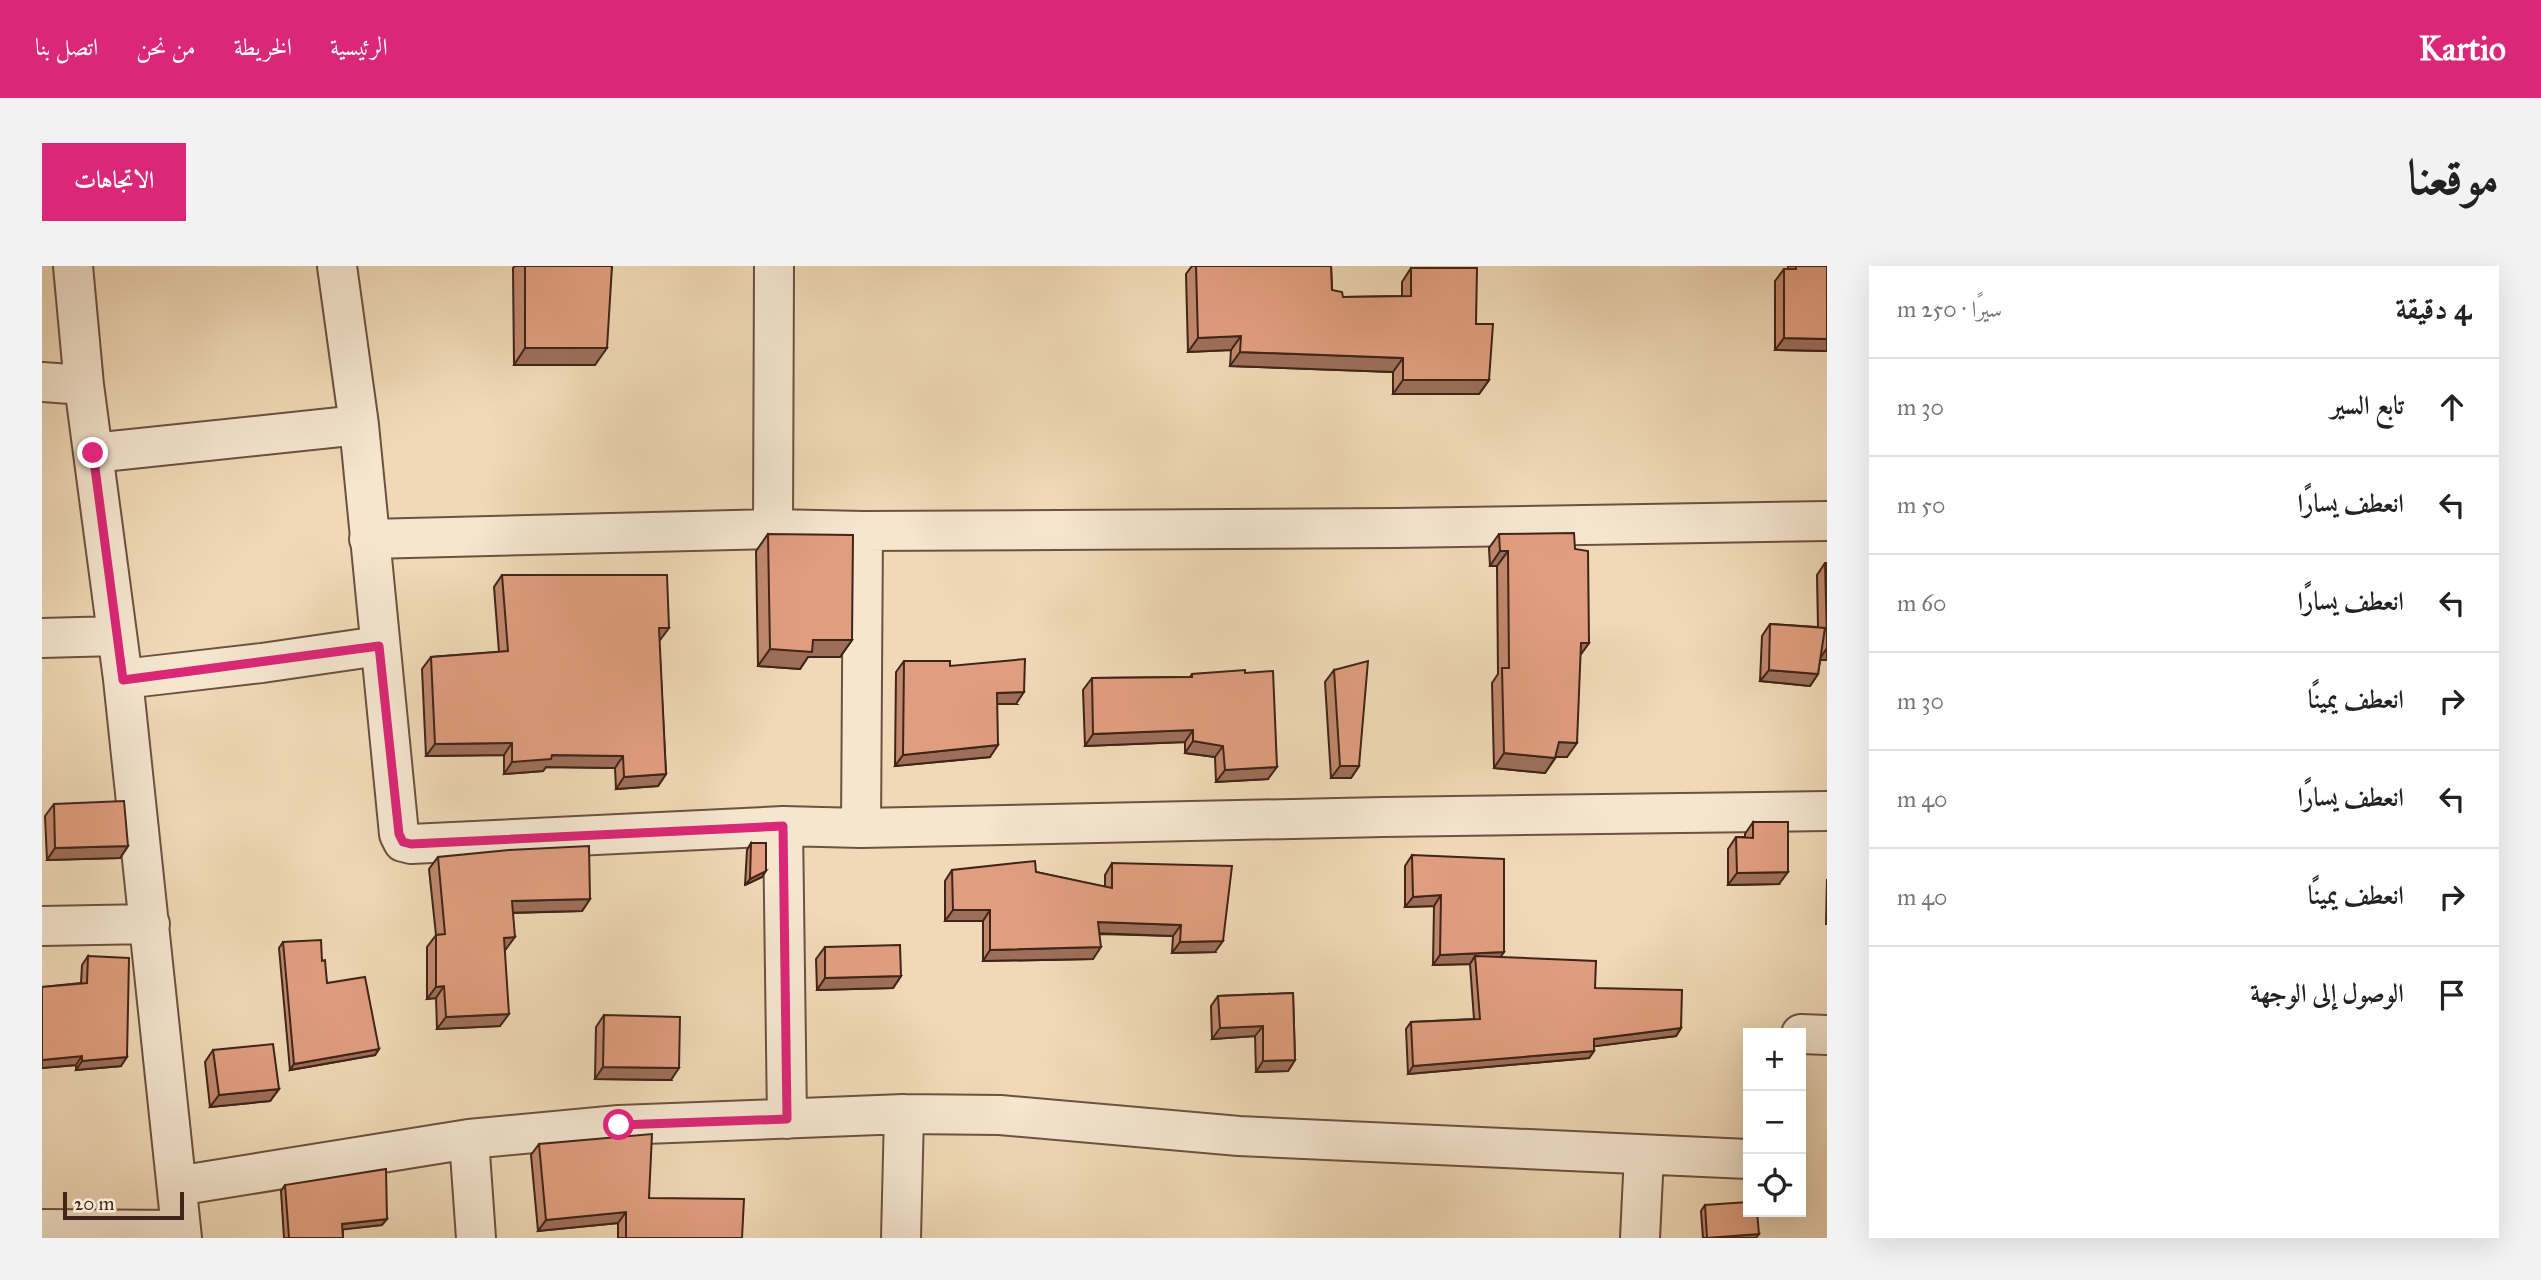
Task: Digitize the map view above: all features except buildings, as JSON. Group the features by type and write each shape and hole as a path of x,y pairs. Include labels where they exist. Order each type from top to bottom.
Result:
{"street":[{"path":"42,1229 181,1234 123,680 84,386 73,266"},
{"path":"337,266 359,425 379,646 399,834 403,842 424,844 783,826 861,828 1827,811"},
{"path":"773,529 774,266"},
{"path":"42,382 84,386"},
{"path":"93,453 359,425"},
{"path":"369,539 773,529 863,531 1396,528 1827,521"},
{"path":"861,828 863,531"},
{"path":"42,638 116,636"},
{"path":"123,680 379,646"},
{"path":"783,826 787,1119"},
{"path":"42,926 150,924"},
{"path":"1806,1034 1827,1035"},
{"path":"177,1186 468,1139 619,1125 904,1114 1000,1115 1239,1136 1743,1159"},
{"path":"901,1238 904,1114"},
{"path":"468,1139 477,1238"},
{"path":"1640,1238 1644,1155"}],"route":[{"path":"93,453 123,680 379,646 399,834 403,842 411,844 783,826 787,1119 619,1125"}]}
